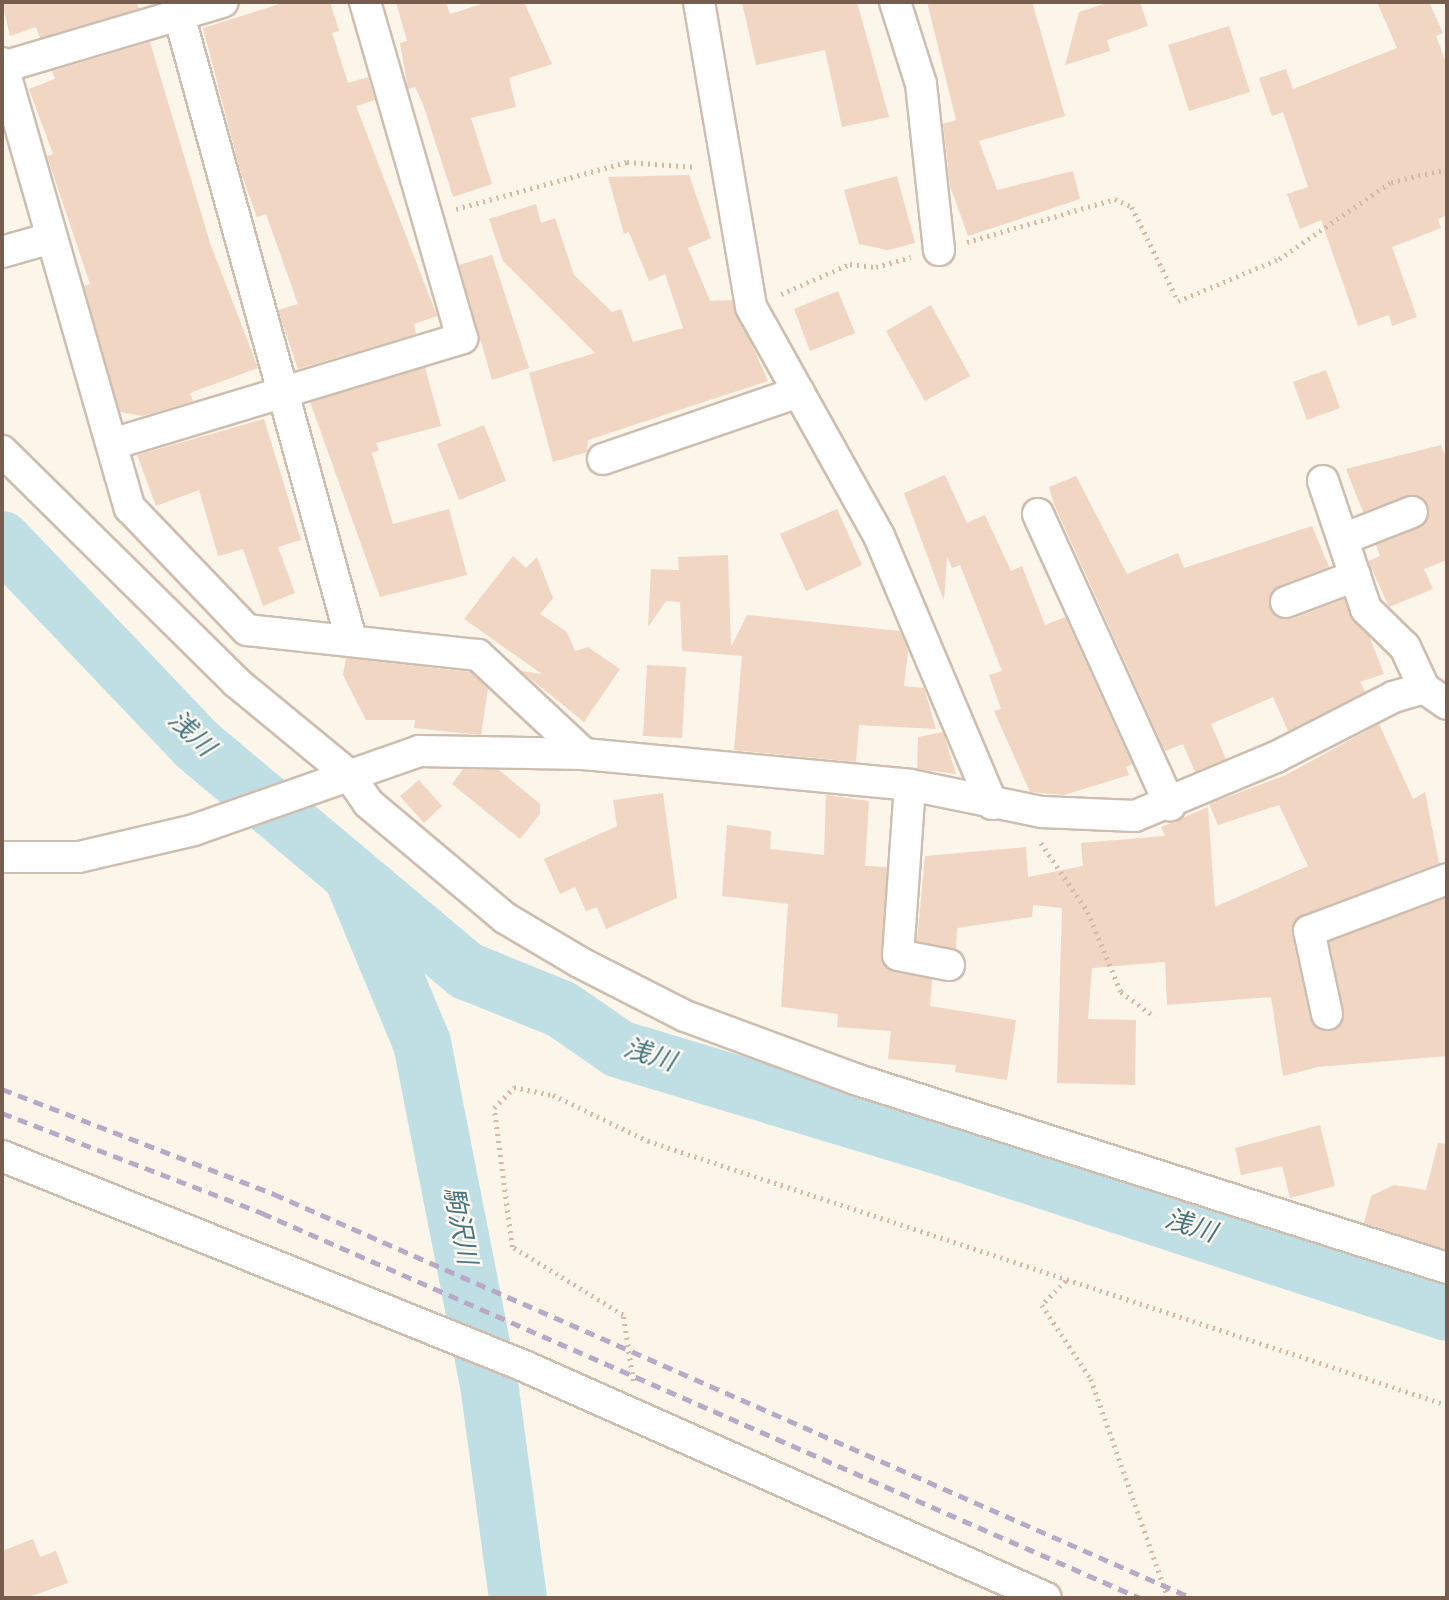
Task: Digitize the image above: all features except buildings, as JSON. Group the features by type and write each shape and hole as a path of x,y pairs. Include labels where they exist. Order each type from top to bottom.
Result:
{"street":[{"path":"223,2 2,65 130,508 247,630 351,639 478,656 584,754"},
{"path":"112,444 286,394 462,338 430,219 365,2"},
{"path":"699,2 725,169 751,307 879,536 992,804"},
{"path":"895,2 921,84 939,250"},
{"path":"178,15 286,394 351,639"},
{"path":"2,252 51,238"},
{"path":"603,460 799,392"},
{"path":"2,451 236,682 348,774 368,803 505,918 685,1016 855,1079 1447,1268"},
{"path":"1323,481 1366,609 1405,647 1436,696"},
{"path":"1343,539 1412,512"},
{"path":"1038,514 1170,805"},
{"path":"1286,602 1355,576"},
{"path":"2,857 79,858 194,830 419,751 584,754 910,785 992,804 1042,812 1135,816 1170,805 1393,697 1436,696"},
{"path":"910,785 898,955 949,965"},
{"path":"1326,1014 1308,931 1447,879"},
{"path":"2,1156 429,1333 524,1366 1046,1598"}],"path":[{"path":"430,219 627,162 725,169"},
{"path":"751,307 850,264 876,267 1115,200 1132,207 1178,301 1279,259 1391,182 1447,169"},
{"path":"1042,812 1040,841 1088,912 1121,992 1155,1017"},
{"path":"639,1417 624,1315 512,1247 494,1108 514,1087 553,1095 648,1141 1447,1405"},
{"path":"1066,1281 1042,1305 1091,1379 1168,1598"}],"waterway":[{"name":"浅川","path":"2,540 196,744 467,971 561,1009 619,1049 934,1144 1447,1312"},
{"name":"駒沢川","path":"352,875 422,1043 490,1391 518,1598"}],"railway":[{"path":"2,1089 274,1194 1192,1598"},
{"path":"2,1113 262,1213 1140,1598"}]}
